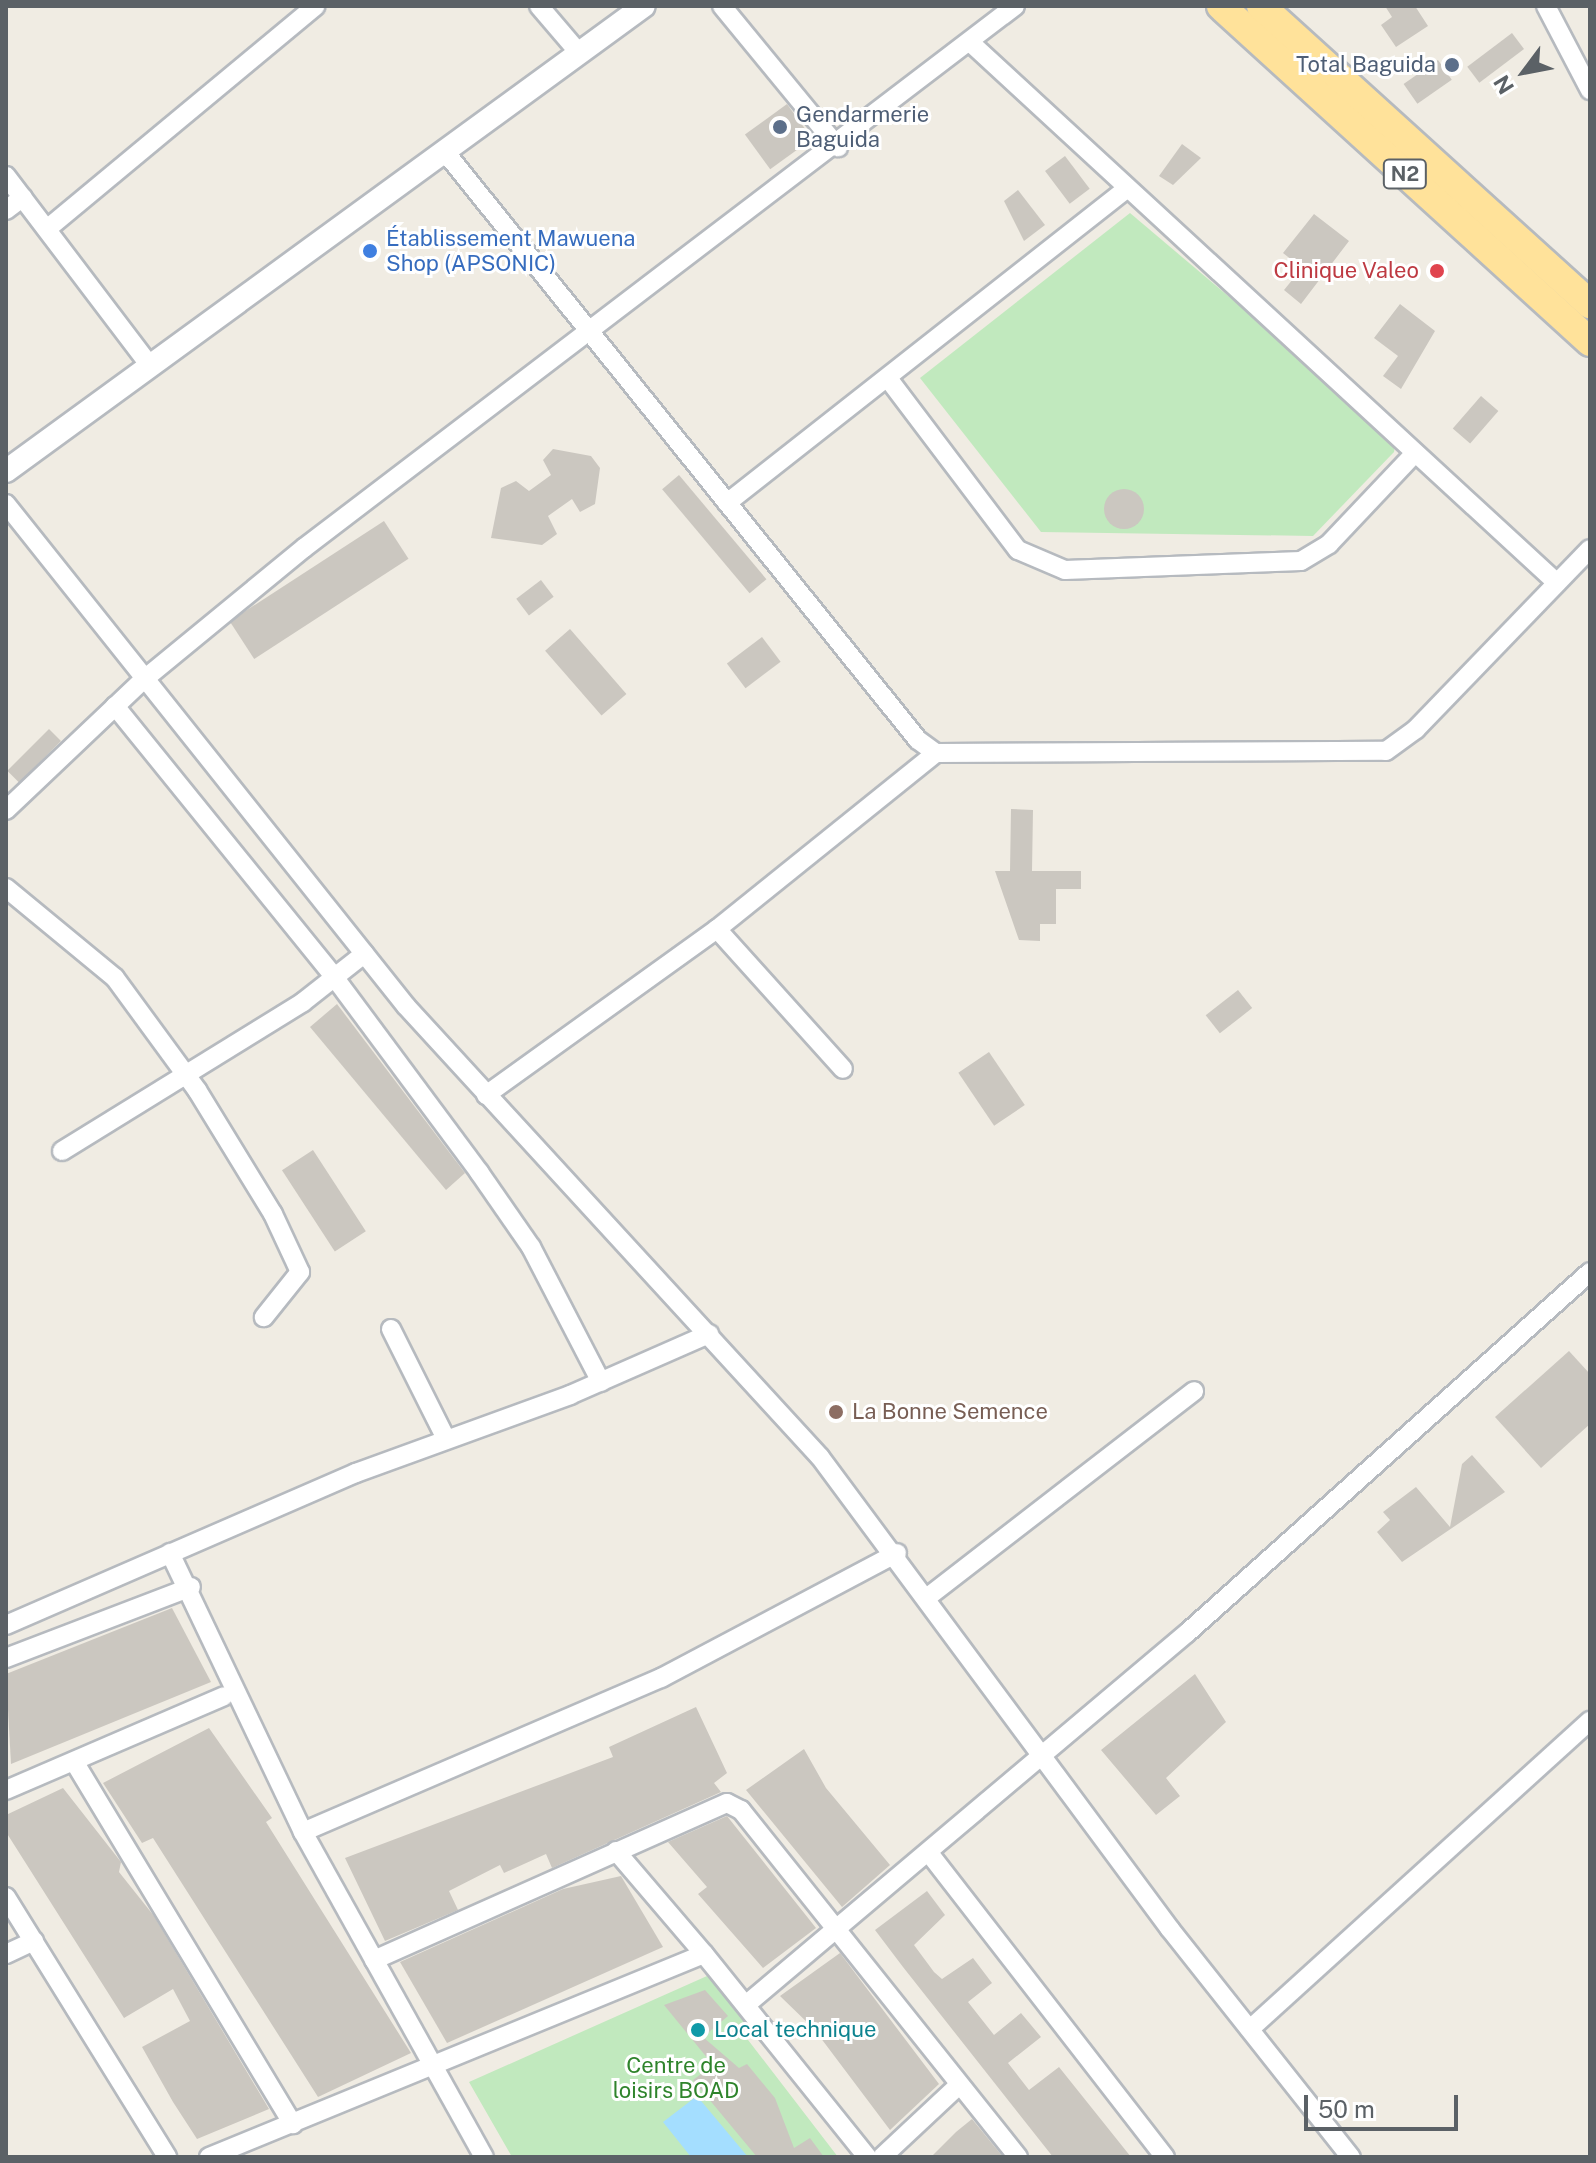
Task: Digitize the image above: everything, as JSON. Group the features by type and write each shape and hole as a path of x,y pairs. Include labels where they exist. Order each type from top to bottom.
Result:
{"highway":[{"name":"N2","path":"1221,6 1590,342"},
{"name":"N2","path":"1261,6 1590,304"}],"street":[{"path":"47,229 316,6"},
{"path":"539,6 580,54"},
{"path":"6,471 148,363 446,153 644,6"},
{"path":"722,6 838,147"},
{"path":"6,810 142,681 589,334 972,44 1015,6"},
{"path":"1546,6 1590,90"},
{"path":"972,44 1125,190 1557,583"},
{"path":"446,153 918,740 936,753 1386,751 1590,549"},
{"path":"6,176 148,363"},
{"path":"727,503 890,381 1125,190"},
{"path":"6,210 23,197"},
{"path":"890,381 1018,550 1065,570 1301,561 1329,544 1415,453"},
{"path":"6,504 142,681 364,954 486,1095 709,1334 897,1553 1042,1757 1351,2157"},
{"path":"115,706 335,978 531,1247 601,1382"},
{"path":"486,1095 717,929 936,753"},
{"path":"6,888 115,978 185,1072 273,1214 300,1272 264,1317"},
{"path":"717,929 843,1069"},
{"path":"62,1151 335,978 364,954"},
{"path":"747,2004 1042,1757 1590,1272"},
{"path":"391,1329 446,1439"},
{"path":"6,1625 170,1553 446,1439 601,1382 709,1334"},
{"path":"929,1596 1194,1391"},
{"path":"170,1553 191,1587 303,1832 484,2157"},
{"path":"303,1832 661,1678 897,1553"},
{"path":"6,1658 191,1587"},
{"path":"6,1790 75,1763 224,1696"},
{"path":"1250,2029 1590,1721"},
{"path":"75,1763 293,2124"},
{"path":"374,1960 727,1803 741,1810 1018,2157"},
{"path":"616,1851 747,2004 867,2157"},
{"path":"929,1853 1165,2157"},
{"path":"6,1897 167,2157"},
{"path":"6,1954 34,1941"},
{"path":"209,2157 704,1954"},
{"path":"882,2157 959,2085"}],"green space":[{"path":"1130,213 1396,438 1394,452 1313,536 1041,532 920,378"},
{"name":"Centre de loisirs BOAD","path":"707,1976 747,2010 745,2036 838,2157 512,2157 469,2082"}],"water":[{"path":"697,2096 748,2157 691,2157 663,2122"}],"building":[{"path":"1385,6 1415,6 1428,26 1396,47 1381,25 1392,17"},
{"path":"1512,33 1524,49 1479,83 1467,67"},
{"path":"1438,60 1452,80 1417,104 1404,84"},
{"name":"Gendarmerie Baguida","path":"787,104 812,139 770,169 745,135"},
{"path":"1182,144 1201,158 1173,185 1159,176"},
{"path":"1065,156 1090,189 1070,204 1045,171"},
{"path":"1018,190 1045,225 1024,241 1004,201"},
{"path":"1314,214 1349,241 1301,304 1284,290 1302,268 1283,253"},
{"path":"1400,304 1435,331 1401,389 1383,376 1398,356 1374,338"},
{"path":"1481,396 1498,411 1470,444 1453,428"},
{"path":"553,449 591,456 600,468 595,504 580,512 572,499 548,516 557,534 542,545 491,538 501,488 516,481 529,491 551,475 543,460"},
{"path":"679,475 766,579 750,593 662,489"},
{"path":"1124,489 1138,495 1144,509 1138,523 1124,529 1110,523 1104,509 1110,495"},
{"path":"384,521 409,559 254,659 230,621"},
{"path":"541,580 554,597 529,615 516,599"},
{"path":"570,629 626,694 602,716 545,651"},
{"path":"762,637 781,662 746,688 727,663"},
{"path":"49,729 61,741 19,783 7,771"},
{"path":"1011,809 1033,810 1032,871 1081,871 1081,889 1056,889 1056,924 1040,924 1040,941 1019,940 995,871 1010,871"},
{"path":"1238,990 1252,1008 1220,1033 1206,1015"},
{"path":"337,1004 465,1173 446,1190 310,1027"},
{"path":"989,1052 1025,1105 994,1126 958,1073"},
{"path":"313,1150 366,1231 335,1252 282,1170"},
{"path":"1569,1351 1590,1374 1590,1424 1541,1468 1495,1417"},
{"path":"1472,1455 1505,1492 1402,1562 1377,1532 1390,1520 1383,1512 1416,1487 1450,1527 1462,1464"},
{"path":"172,1608 211,1682 11,1764 6,1674"},
{"path":"1195,1674 1226,1722 1166,1778 1180,1796 1156,1815 1101,1750"},
{"path":"696,1707 727,1773 714,1783 721,1792 552,1868 546,1854 504,1873 500,1865 449,1891 458,1910 385,1941 345,1858 613,1757 609,1747"},
{"path":"209,1728 272,1818 266,1822 411,2053 318,2097 153,1838 142,1843 103,1783"},
{"path":"804,1749 826,1788 890,1865 842,1907 746,1790"},
{"path":"63,1788 121,1862 119,1872 154,1916 269,2109 197,2139 173,2102 142,2047 190,2021 173,1989 124,2018 6,1832 6,1815"},
{"path":"727,1816 816,1928 763,1968 698,1894 707,1887 668,1842"},
{"path":"621,1876 663,1947 447,2043 400,1962 563,1889"},
{"path":"927,1891 945,1915 914,1945 934,1972 942,1979 973,1958 992,1983 968,2002 994,2035 1021,2013 1041,2037 1008,2063 1029,2090 1059,2067 1131,2157 1053,2157 903,1967 875,1930"},
{"path":"840,1953 939,2084 890,2130 814,2029 780,1996"},
{"path":"705,1990 728,2016 703,2037 739,2068 747,2064 775,2098 794,2148 810,2138 824,2157 757,2157 693,2080 713,2065 664,2005"},
{"path":"972,2119 1003,2157 931,2157 956,2132"}],"place":[{"name":"Total Baguida","path":"1452,65"},
{"name":"Gendarmerie Baguida","path":"780,127"},
{"name":"Établissement Mawuena Shop (APSONIC)","path":"370,251"},
{"name":"Clinique Valeo","path":"1437,271"},
{"name":"La Bonne Semence","path":"836,1412"},
{"name":"Local technique","path":"698,2030"}]}
